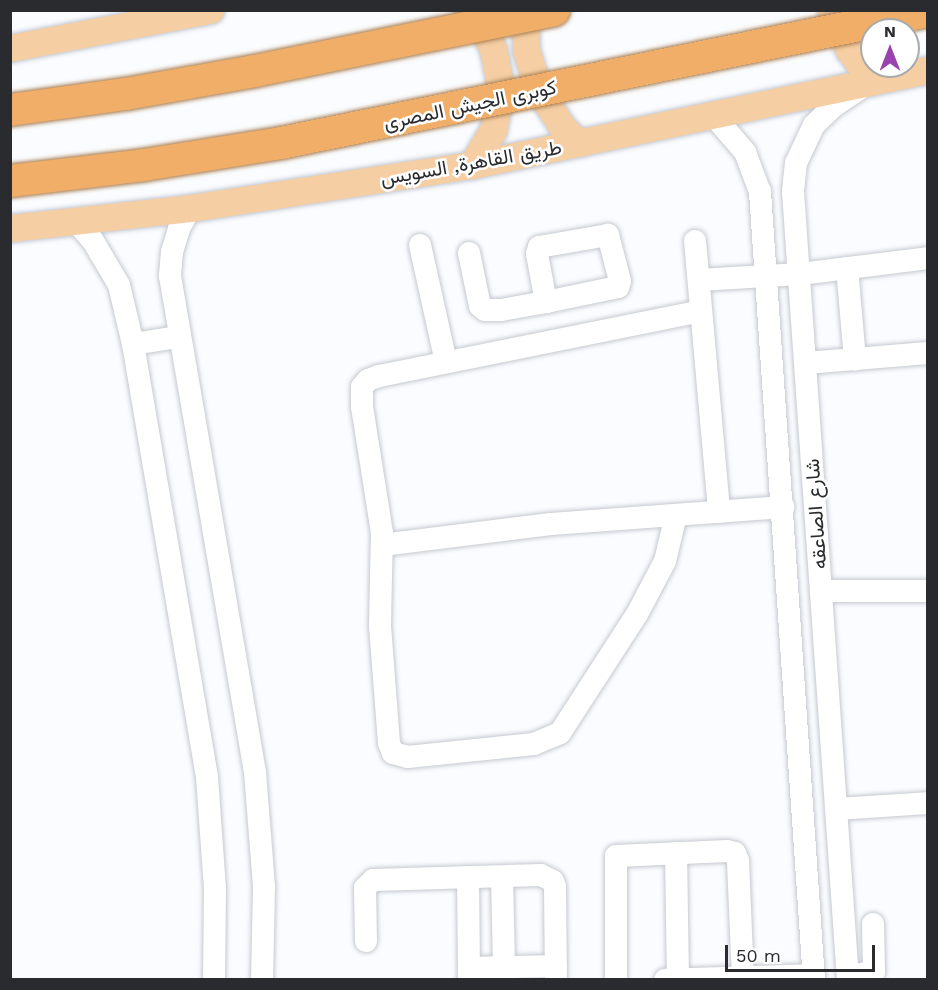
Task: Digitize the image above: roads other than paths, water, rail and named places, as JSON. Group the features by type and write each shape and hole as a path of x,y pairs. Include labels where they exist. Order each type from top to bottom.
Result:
{"highway":[{"path":"10,110 126,94 255,71 554,10"},
{"name":"كوبرى الجيش المصرى","path":"10,181 144,165 281,143 927,11"}],"main road":[{"path":"10,48 210,10"},
{"path":"468,10 484,30 493,49 501,89 493,130 472,165"},
{"path":"525,10 526,50 539,91 563,128 579,143"},
{"path":"831,10 849,50 872,81"},
{"name":"طريق القاهرة, السويس","path":"10,228 190,208 472,165 927,70"}],"street":[{"name":"شارع الصاعقه","path":"848,978 793,191 800,149 824,115 872,81"},
{"name":"شارع الصاعقه","path":"714,116 741,146 757,178 783,507 814,977"},
{"path":"190,208 179,229 171,264 172,299 255,772 264,887 262,980"},
{"path":"76,222 93,241 118,285 133,344 207,777 215,888 214,980"},
{"path":"469,253 478,298 485,309 546,302 620,286 608,235 539,247 537,254 546,302"},
{"path":"695,241 719,512"},
{"path":"420,245 446,362"},
{"path":"699,280 800,274 927,258"},
{"path":"847,268 855,360"},
{"path":"568,297 577,334"},
{"path":"675,515 667,555 642,604 560,733 552,739 534,744 408,757 393,753 389,743 380,625 382,544 378,502 362,407 362,387 369,380 379,376 700,310"},
{"path":"133,344 178,337"},
{"path":"806,363 927,353"},
{"path":"382,544 551,524 783,507"},
{"path":"821,591 927,591"},
{"path":"836,809 927,803"},
{"path":"616,980 615,858 622,855 727,851 738,856 743,978"},
{"path":"675,853 678,979"},
{"path":"366,941 364,895 368,883 381,880 468,877 502,877 542,875 553,881 556,973 504,967 469,974 468,877"},
{"path":"502,877 504,967"},
{"path":"848,978 874,972 873,924"},
{"path":"665,980 814,977"}]}
